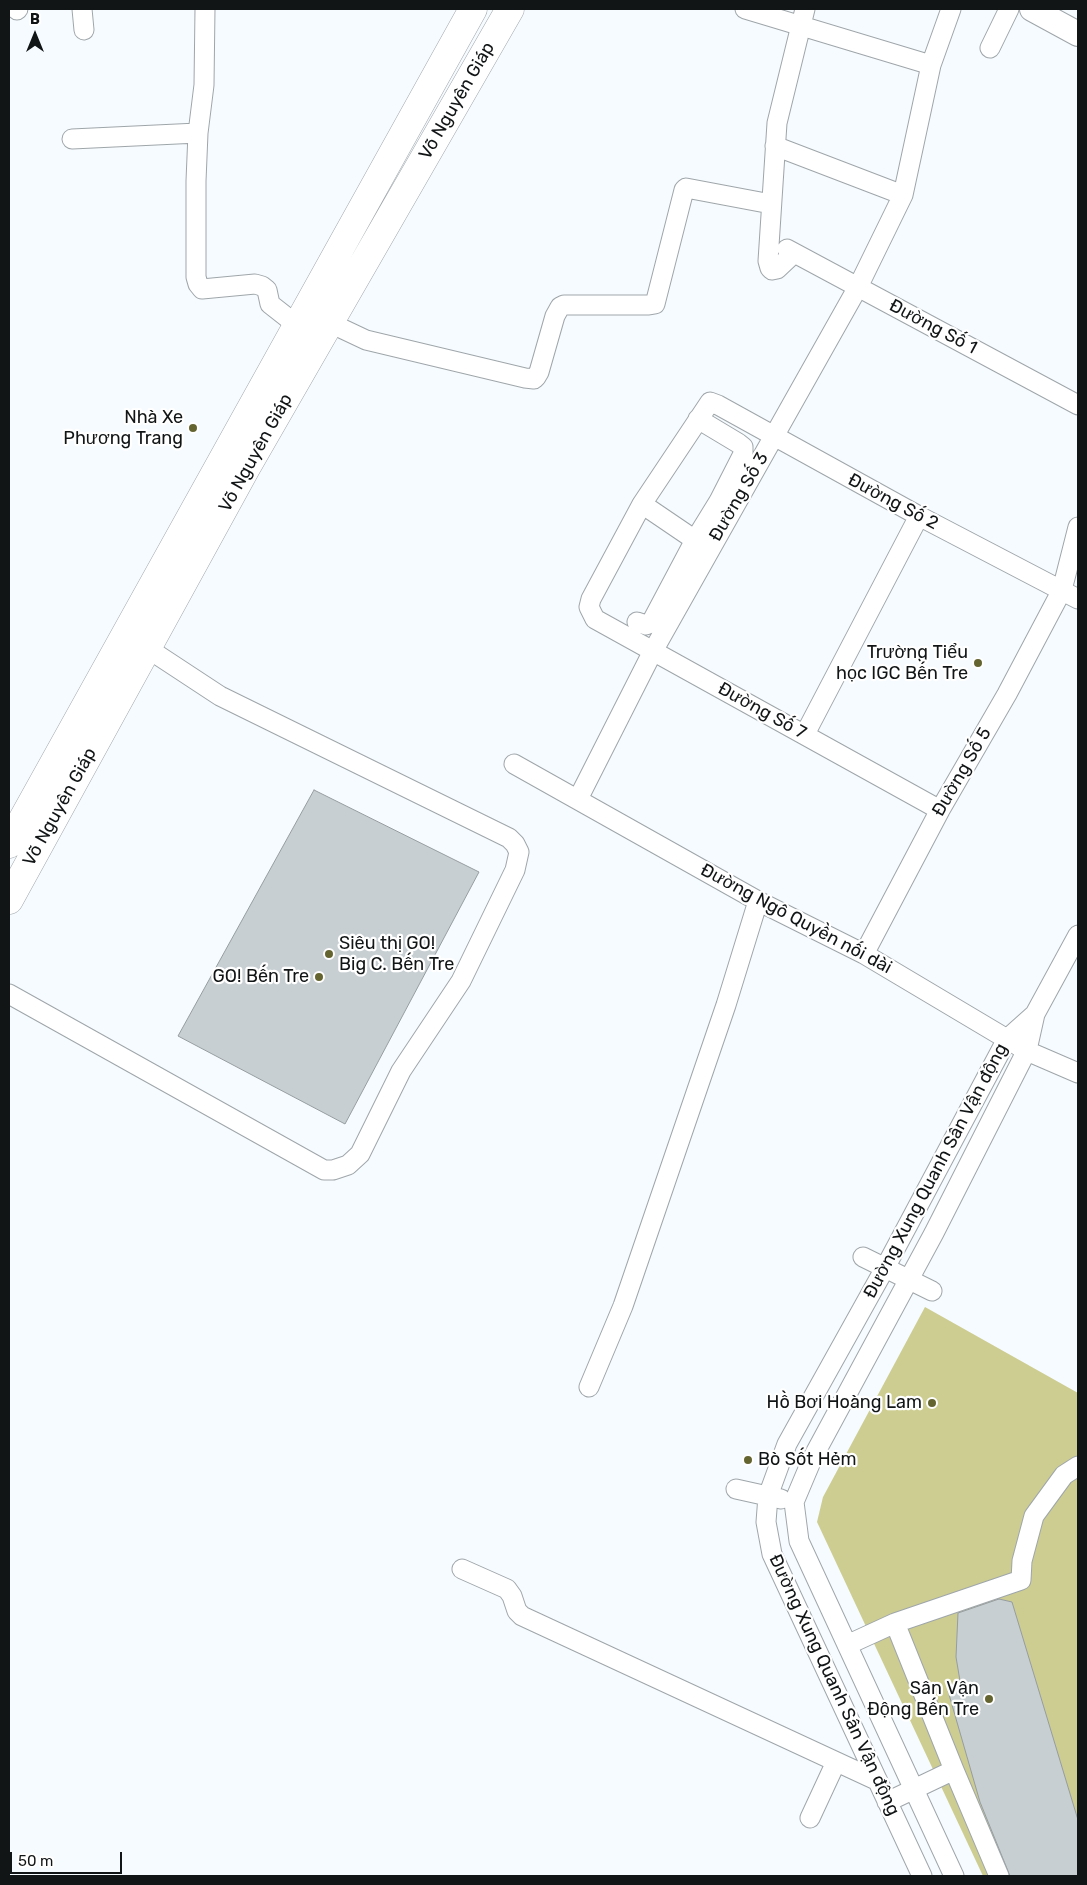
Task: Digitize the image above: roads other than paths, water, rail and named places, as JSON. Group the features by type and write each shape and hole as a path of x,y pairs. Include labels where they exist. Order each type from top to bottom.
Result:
{"highway":[{"name":"Võ Nguyên Giáp","path":"9,900 147,648 236,462 298,326 473,9"},
{"name":"Võ Nguyên Giáp","path":"9,844 236,462 330,323 510,9"}],"main road":[{"path":"1032,9 1078,34"}],"street":[{"path":"82,9 84,30"},
{"path":"205,9 204,85 198,133 196,190 196,277 198,284 202,289 255,284 262,286 267,290 270,304 298,326"},
{"path":"745,9 803,17 931,65"},
{"name":"Đường Số 3","path":"578,800 653,651 858,286 903,196 931,65 951,9"},
{"path":"990,48 1009,9"},
{"path":"330,323 366,340 534,379 539,372 555,316 560,306 655,304 686,188 771,204 780,107 803,17"},
{"path":"72,139 198,133"},
{"path":"775,146 903,196"},
{"name":"Đường Số 1","path":"771,204 768,261 772,270 777,268 790,251 1078,405"},
{"name":"Đường Số 2","path":"698,419 710,402 919,516 1070,594"},
{"path":"637,622 646,625 651,623 695,540 719,502 743,454 743,447 738,443 698,419 642,504 695,540"},
{"name":"Đường Số 7","path":"642,504 591,598 589,607 595,618 940,810"},
{"path":"805,734 919,516"},
{"name":"Đường Số 5","path":"864,954 940,810 1007,694 1070,594 1078,527"},
{"path":"9,994 324,1170 333,1170 348,1165 360,1154 401,1071 461,981 515,870 519,852 510,838 220,696 147,648"},
{"name":"Đường Ngô Quyền nối dài","path":"514,764 758,901 864,954 1027,1050 1078,1073"},
{"path":"589,1387 623,1306 726,1005 758,901"},
{"path":"1035,1014 1078,934"},
{"name":"Đường Xung Quanh Sân Vận động","path":"922,1876 772,1554 766,1522 768,1496 787,1444 885,1268 1007,1039 1035,1014"},
{"name":"Đường Xung Quanh Sân Vận động","path":"954,1876 799,1541 794,1502 813,1456 909,1280 1027,1050 1035,1014"},
{"path":"863,1257 932,1291"},
{"path":"846,1645 895,1623 1021,1580 1022,1561 1034,1516 1064,1474 1078,1466"},
{"path":"736,1489 794,1502"},
{"path":"462,1569 506,1589 512,1596 517,1611 522,1616 878,1781"},
{"path":"895,1623 999,1876"},
{"path":"810,1818 836,1762"},
{"path":"887,1802 954,1770"}],"place":[{"name":"Nhà Xe Phương Trang","path":"193,428"},
{"name":"Trường Tiểu học IGC Bến Tre","path":"978,663"},
{"name":"Siêu thị GO! Big C. Bến Tre","path":"329,954"},
{"name":"GO! Bến Tre","path":"319,977"},
{"name":"Hồ Bơi Hoàng Lam","path":"932,1403"},
{"name":"Bò Sốt Hẻm","path":"748,1460"},
{"name":"Sân Vận Động Bến Tre","path":"989,1699"}]}
